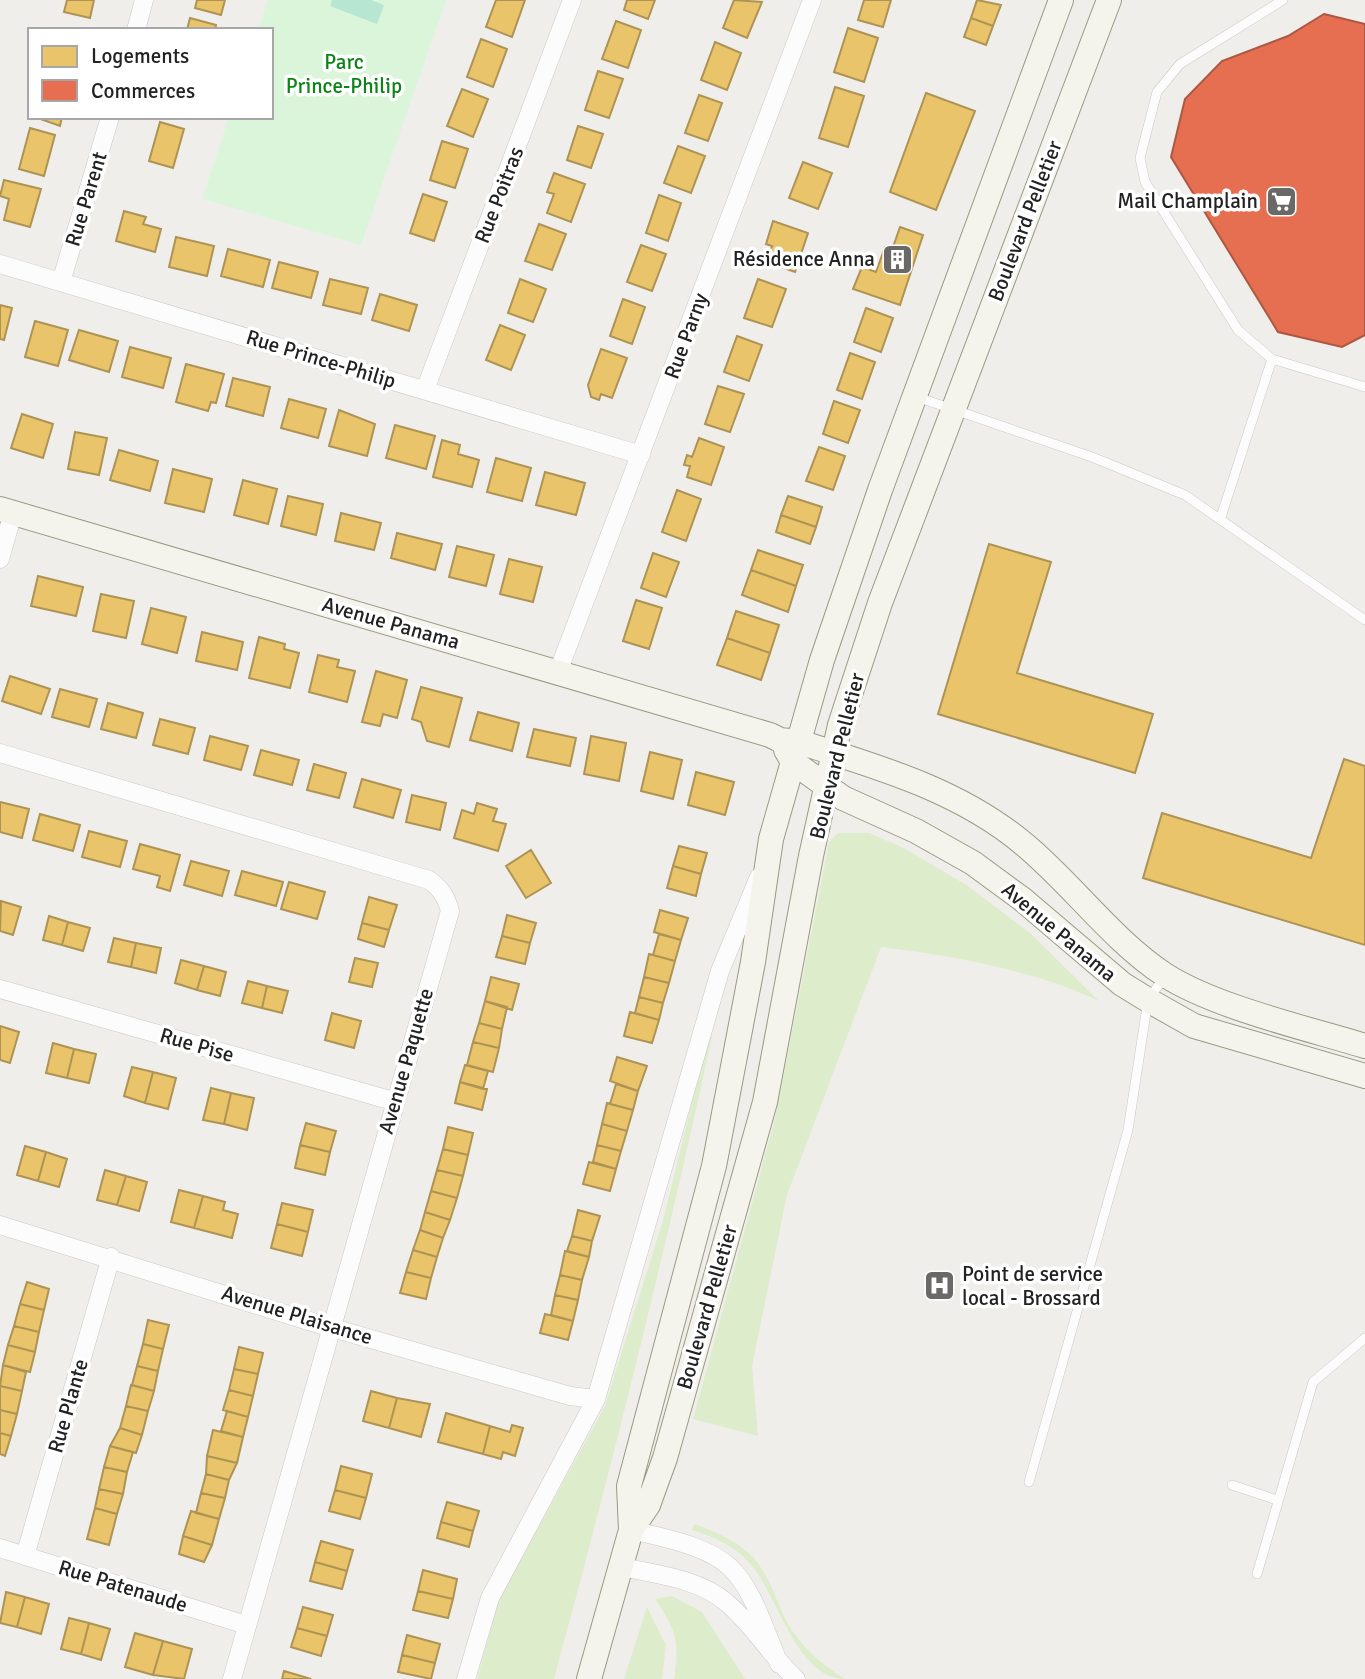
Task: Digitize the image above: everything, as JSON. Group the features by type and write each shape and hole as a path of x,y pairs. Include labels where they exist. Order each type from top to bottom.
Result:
{"street":[{"path":"137,28 145,0"},
{"name":"Rue Poitras","path":"425,390 572,0"},
{"name":"Rue Parny","path":"558,672 812,0"},
{"name":"Boulevard Pelletier","path":"589,1679 631,1530 629,1486 714,1166 753,962 771,839 791,748 880,490 1061,0"},
{"name":"Boulevard Pelletier","path":"631,1530 648,1505 665,1458 765,1101 826,785 880,603 1109,0"},
{"name":"Rue Parent","path":"61,282 109,119"},
{"name":"Rue Prince-Philip","path":"0,264 641,455"},
{"path":"0,559 6,511"},
{"name":"Avenue Panama","path":"6,511 770,735 791,748 826,785 843,798 916,831 973,863 1022,899 1122,984 1148,1000 1194,1026 1365,1076"},
{"name":"Avenue Panama","path":"791,748 834,753 936,788 1024,844 1107,925 1166,975 1189,988 1365,1046"},
{"name":"Avenue Paquette","path":"0,752 429,880 441,889 450,911 393,1101 232,1679"},
{"name":"Boulevard Pelletier","path":"466,1679 490,1598 596,1399 720,971 771,839"},
{"name":"Rue Pise","path":"0,989 393,1101"},
{"name":"Avenue Plaisance","path":"0,1225 111,1257 330,1327 570,1396 596,1399"},
{"name":"Rue Plante","path":"25,1556 111,1257"},
{"path":"631,1530 697,1546 729,1564 755,1600 779,1664"},
{"name":"Rue Patenaude","path":"0,1548 246,1625"},
{"path":"622,1567 710,1591 728,1603 779,1664 796,1679"}],"lane":[{"path":"1283,0 1180,64 1157,92 1140,158 1144,182 1238,330 1272,359 1365,387"},
{"path":"1221,517 1272,359"},
{"path":"916,397 1092,457 1185,495 1221,517 1365,620"},
{"path":"1029,1482 1128,1130 1148,1000 1166,975"},
{"path":"1257,1574 1313,1382 1365,1338"},
{"path":"1232,1485 1277,1500"}],"green space":[{"name":"Parc Prince-Philip","path":"268,0 446,0 361,245 202,199 228,119 273,119 273,28 259,28"},
{"path":"332,0 371,0 384,5 377,24 330,6"},
{"path":"838,833 869,833 904,848 968,886 1030,933 1099,1001 1047,981 992,966 881,947 787,1195 752,1366 758,1436 693,1419 775,1119 829,842"},
{"path":"708,1037 712,1037 657,1279 554,1679 477,1679 499,1599 605,1406 664,1217"},
{"path":"694,1524 724,1536 751,1555 772,1587 787,1622 798,1639 828,1668 845,1679 828,1675 801,1651 761,1579 740,1553 692,1530"},
{"path":"672,1596 702,1612 745,1679 674,1679 677,1655 675,1636 655,1599"},
{"path":"647,1607 666,1645 662,1679 624,1679"}],"building: Logements":[{"path":"67,0 94,0 90,18 64,12"},
{"path":"197,0 225,0 221,15 195,8"},
{"path":"496,0 525,0 512,37 486,27"},
{"path":"627,0 655,0 648,19 624,10"},
{"path":"734,0 762,2 747,38 723,28"},
{"path":"864,0 891,0 883,27 858,20"},
{"path":"977,0 1001,5 993,26 971,18"},
{"path":"190,18 216,25 215,28 188,28"},
{"path":"971,18 993,26 986,45 964,37"},
{"path":"616,21 641,30 628,68 602,59"},
{"path":"848,28 878,38 864,82 834,72"},
{"path":"481,39 507,49 493,87 467,77"},
{"path":"715,42 741,53 727,90 701,80"},
{"path":"598,71 623,79 609,118 585,110"},
{"path":"835,87 864,96 848,147 819,138"},
{"path":"462,89 488,99 473,137 447,126"},
{"path":"926,93 975,111 936,210 890,192"},
{"path":"699,95 722,103 708,141 685,133"},
{"path":"41,119 62,119 60,126"},
{"path":"160,122 184,129 173,168 149,161"},
{"path":"578,126 603,134 591,168 567,160"},
{"path":"30,128 55,135 44,176 19,169"},
{"path":"442,141 468,149 455,188 430,180"},
{"path":"678,146 705,156 691,193 664,183"},
{"path":"803,162 832,173 818,209 789,198"},
{"path":"554,173 585,184 571,222 547,213 554,194 547,192"},
{"path":"4,180 41,189 30,227 4,220 9,199 0,196"},
{"path":"423,194 447,202 434,241 410,233"},
{"path":"659,195 681,203 668,241 646,233"},
{"path":"124,211 146,217 143,224 161,229 155,252 116,241"},
{"path":"773,221 808,233 795,272 766,262 772,246 766,244"},
{"path":"539,224 566,234 552,270 525,261"},
{"name":"Résidence Anna","path":"900,227 923,235 900,305 853,289 862,267 876,272 885,247 892,250"},
{"path":"176,237 214,246 207,276 169,267"},
{"path":"641,245 666,254 652,291 627,282"},
{"path":"228,249 270,260 263,287 221,276"},
{"path":"279,262 318,272 311,298 272,288"},
{"path":"330,279 368,288 361,314 323,305"},
{"path":"520,279 546,289 533,322 508,313"},
{"path":"758,279 786,289 772,327 744,318"},
{"path":"380,294 417,305 409,331 372,320"},
{"path":"623,299 645,307 632,344 610,336"},
{"path":"0,305 12,308 4,340 0,339"},
{"path":"866,308 893,318 881,352 854,342"},
{"path":"35,321 68,330 58,366 25,357"},
{"path":"500,325 525,335 511,370 486,360"},
{"path":"79,330 118,341 109,372 69,360"},
{"path":"737,336 762,345 749,381 724,372"},
{"path":"130,347 171,358 163,388 122,377"},
{"path":"601,349 627,358 612,398 601,394 599,400 591,397 588,385"},
{"path":"850,353 875,362 862,399 837,390"},
{"path":"186,364 224,374 216,403 211,402 208,411 176,402"},
{"path":"233,378 270,387 263,416 226,406"},
{"path":"718,386 744,394 730,432 705,424"},
{"path":"289,399 326,409 318,438 281,428"},
{"path":"834,401 860,410 848,443 823,434"},
{"path":"339,410 375,424 367,456 329,446"},
{"path":"22,414 53,424 43,458 11,448"},
{"path":"395,425 435,436 426,469 386,458"},
{"path":"75,432 107,438 99,475 68,469"},
{"path":"699,438 724,447 711,485 687,477 690,466 684,465 687,455 692,457"},
{"path":"442,440 460,445 458,454 479,460 472,487 433,477"},
{"path":"819,447 845,456 833,490 806,481"},
{"path":"119,450 158,461 150,491 110,480"},
{"path":"496,458 531,468 522,501 487,492"},
{"path":"173,469 212,479 204,512 165,503"},
{"path":"545,472 585,483 576,515 536,505"},
{"path":"243,480 277,489 268,524 234,515"},
{"path":"677,490 701,499 686,541 662,532"},
{"path":"288,496 323,504 316,535 281,526"},
{"path":"788,496 822,507 816,527 781,515"},
{"path":"341,513 381,523 374,550 335,541"},
{"path":"781,515 816,527 810,544 776,532"},
{"path":"397,533 442,544 435,570 391,558"},
{"path":"989,544 1051,562 1017,673 1153,714 1135,773 938,714"},
{"path":"457,546 494,555 486,586 449,577"},
{"path":"758,550 803,565 796,586 751,570"},
{"path":"653,553 679,562 666,597 641,588"},
{"path":"509,559 542,567 533,602 500,594"},
{"path":"751,570 796,586 788,612 742,595"},
{"path":"38,576 83,587 76,616 31,606"},
{"path":"101,594 134,601 126,638 93,631"},
{"path":"636,600 662,608 649,649 623,641"},
{"path":"151,608 186,617 177,653 142,644"},
{"path":"736,611 779,625 770,653 727,638"},
{"path":"202,632 243,642 237,670 196,661"},
{"path":"259,637 285,644 284,649 299,653 290,688 249,678"},
{"path":"727,638 770,653 761,680 717,665"},
{"path":"318,655 339,660 337,667 355,671 347,702 309,692"},
{"path":"376,671 407,680 397,718 383,714 380,726 362,722"},
{"path":"10,676 50,689 41,714 2,701"},
{"path":"421,687 462,698 449,747 427,741 421,722 412,719"},
{"path":"60,689 97,699 89,727 52,717"},
{"path":"108,703 143,713 136,738 101,729"},
{"path":"478,712 519,723 512,751 470,740"},
{"path":"160,719 195,728 188,754 153,745"},
{"path":"534,729 576,738 570,766 527,757"},
{"path":"210,736 248,746 241,770 204,760"},
{"path":"591,736 626,743 619,781 584,774"},
{"path":"261,750 299,760 292,785 254,775"},
{"path":"650,752 682,760 673,799 641,791"},
{"path":"1344,759 1365,766 1365,945 1143,878 1162,813 1311,858"},
{"path":"314,764 346,773 339,798 307,790"},
{"path":"696,772 734,782 725,815 688,805"},
{"path":"362,779 401,790 393,818 354,807"},
{"path":"412,795 446,803 440,830 406,822"},
{"path":"0,802 29,809 22,838 0,832"},
{"path":"477,803 497,809 493,821 506,824 498,851 454,838 462,810 474,814"},
{"path":"40,814 80,825 73,851 33,840"},
{"path":"89,831 127,841 120,867 82,857"},
{"path":"140,844 180,855 170,891 157,887 160,876 133,869"},
{"path":"679,846 707,853 701,874 673,866"},
{"path":"531,850 551,883 526,898 506,866"},
{"path":"191,861 229,871 222,896 184,885"},
{"path":"673,866 701,874 696,896 667,888"},
{"path":"242,871 283,882 276,906 235,895"},
{"path":"289,882 325,892 317,919 281,909"},
{"path":"369,897 397,905 389,930 362,923"},
{"path":"1,901 21,907 13,935 0,931"},
{"path":"660,910 688,918 681,940 654,932"},
{"path":"507,915 536,923 530,943 502,936"},
{"path":"49,916 68,922 62,945 43,940"},
{"path":"68,922 90,928 83,951 62,945"},
{"path":"362,923 389,930 384,947 358,939"},
{"path":"659,934 681,940 675,961 653,955"},
{"path":"502,936 530,943 525,964 496,957"},
{"path":"114,938 136,943 131,967 108,962"},
{"path":"136,943 161,948 156,973 131,967"},
{"path":"649,954 675,961 669,983 644,977"},
{"path":"355,958 378,963 372,987 349,982"},
{"path":"181,960 204,966 197,990 175,983"},
{"path":"204,966 226,972 220,996 197,990"},
{"path":"491,977 519,984 512,1010 485,1001"},
{"path":"644,977 669,983 663,1003 639,997"},
{"path":"248,981 267,986 262,1008 242,1003"},
{"path":"267,986 288,991 282,1013 262,1008"},
{"path":"639,997 663,1003 659,1020 635,1013"},
{"path":"485,1001 507,1007 502,1029 479,1023"},
{"path":"630,1012 659,1020 652,1043 624,1036"},
{"path":"332,1013 361,1021 354,1048 325,1040"},
{"path":"479,1023 502,1029 499,1048 473,1042"},
{"path":"0,1026 19,1032 10,1063 0,1060"},
{"path":"473,1042 499,1048 493,1072 467,1065"},
{"path":"53,1043 74,1049 67,1078 46,1073"},
{"path":"74,1049 96,1054 89,1083 67,1078"},
{"path":"617,1057 647,1066 638,1091 610,1081"},
{"path":"465,1065 488,1071 483,1089 460,1082"},
{"path":"132,1067 153,1072 145,1103 124,1096"},
{"path":"153,1072 176,1078 168,1109 145,1103"},
{"path":"460,1082 487,1089 482,1110 455,1103"},
{"path":"616,1084 638,1091 633,1110 610,1104"},
{"path":"211,1088 231,1093 224,1124 203,1120"},
{"path":"231,1093 254,1098 247,1130 224,1124"},
{"path":"607,1103 633,1110 627,1131 602,1124"},
{"path":"306,1123 336,1131 330,1152 300,1145"},
{"path":"602,1124 627,1131 621,1151 597,1145"},
{"path":"448,1127 473,1133 468,1155 443,1149"},
{"path":"300,1145 330,1152 325,1175 295,1168"},
{"path":"597,1145 621,1151 616,1169 593,1162"},
{"path":"25,1146 46,1152 38,1181 17,1175"},
{"path":"443,1149 468,1155 463,1176 437,1170"},
{"path":"46,1152 67,1159 59,1187 38,1181"},
{"path":"589,1162 616,1169 610,1191 583,1184"},
{"path":"105,1170 126,1176 117,1205 97,1200"},
{"path":"437,1170 463,1176 457,1198 431,1191"},
{"path":"126,1176 147,1182 139,1211 117,1205"},
{"path":"179,1190 203,1196 194,1228 171,1222"},
{"path":"431,1191 457,1198 450,1220 425,1212"},
{"path":"203,1196 225,1202 223,1210 238,1214 232,1238 194,1228"},
{"path":"282,1203 313,1210 308,1232 277,1224"},
{"path":"578,1210 600,1216 592,1241 572,1236"},
{"path":"425,1212 450,1220 443,1238 420,1230"},
{"path":"277,1224 308,1232 302,1256 271,1248"},
{"path":"420,1230 443,1238 437,1257 413,1250"},
{"path":"572,1236 592,1241 589,1257 567,1251"},
{"path":"413,1250 437,1257 431,1278 406,1272"},
{"path":"565,1251 589,1257 582,1280 560,1275"},
{"path":"406,1272 431,1278 426,1299 400,1293"},
{"path":"560,1275 582,1280 578,1300 555,1295"},
{"path":"27,1282 49,1289 44,1310 20,1304"},
{"path":"555,1295 578,1300 573,1321 551,1315"},
{"path":"20,1304 44,1310 39,1332 14,1326"},
{"path":"545,1314 573,1321 568,1340 540,1333"},
{"path":"148,1320 169,1325 163,1349 143,1344"},
{"path":"14,1326 39,1332 35,1352 8,1345"},
{"path":"143,1344 163,1349 158,1371 137,1366"},
{"path":"8,1345 35,1352 30,1372 3,1365"},
{"path":"239,1347 263,1353 258,1374 234,1369"},
{"path":"3,1365 26,1372 22,1391 0,1386"},
{"path":"137,1366 158,1371 154,1391 132,1385"},
{"path":"234,1369 258,1374 253,1396 229,1390"},
{"path":"131,1385 154,1391 148,1411 126,1406"},
{"path":"0,1386 22,1391 17,1414 0,1410"},
{"path":"229,1390 253,1396 248,1417 223,1410"},
{"path":"371,1391 397,1398 389,1428 363,1421"},
{"path":"397,1398 430,1404 421,1437 389,1428"},
{"path":"126,1406 148,1411 142,1435 120,1428"},
{"path":"0,1410 17,1414 11,1436 0,1433"},
{"path":"227,1411 248,1417 243,1437 221,1431"},
{"path":"446,1413 490,1426 483,1454 438,1442"},
{"path":"512,1425 523,1428 515,1456 503,1452 501,1459 483,1454 490,1426 510,1432"},
{"path":"120,1428 142,1435 136,1453 110,1446"},
{"path":"213,1430 243,1437 237,1463 207,1456"},
{"path":"0,1433 11,1436 5,1456 0,1454"},
{"path":"110,1446 133,1452 127,1472 104,1467"},
{"path":"207,1456 237,1463 229,1480 206,1474"},
{"path":"341,1466 372,1474 366,1498 335,1490"},
{"path":"104,1467 127,1472 123,1494 99,1489"},
{"path":"206,1474 229,1480 225,1498 201,1493"},
{"path":"99,1489 123,1494 117,1514 95,1508"},
{"path":"335,1490 366,1498 360,1519 329,1511"},
{"path":"201,1493 225,1498 219,1519 196,1513"},
{"path":"447,1502 479,1511 473,1531 441,1522"},
{"path":"95,1508 117,1514 109,1545 87,1539"},
{"path":"191,1511 219,1519 212,1545 183,1536"},
{"path":"441,1522 473,1531 469,1547 437,1538"},
{"path":"183,1536 212,1545 204,1562 179,1554"},
{"path":"321,1541 353,1550 347,1571 315,1562"},
{"path":"315,1562 347,1571 342,1589 310,1581"},
{"path":"423,1570 457,1579 453,1599 418,1591"},
{"path":"418,1591 453,1599 448,1618 413,1610"},
{"path":"6,1592 25,1597 17,1627 0,1623"},
{"path":"25,1597 49,1604 41,1634 17,1627"},
{"path":"303,1607 333,1615 327,1636 297,1628"},
{"path":"69,1618 89,1623 81,1654 61,1649"},
{"path":"89,1623 110,1629 101,1660 81,1654"},
{"path":"297,1628 327,1636 321,1656 291,1647"},
{"path":"135,1633 163,1641 153,1675 125,1667"},
{"path":"407,1635 440,1644 435,1663 402,1655"},
{"path":"163,1641 192,1649 184,1679 153,1675"},
{"path":"402,1655 435,1663 431,1679 398,1672"},
{"path":"284,1671 311,1679 282,1679"}],"building: Commerces":[{"name":"Mail Champlain","path":"1324,14 1365,24 1365,335 1342,347 1278,332 1171,157 1185,99 1222,61 1288,36"}],"place":[{"name":"Mail Champlain","path":"1281,201"},
{"name":"Résidence Anna","path":"898,259"},
{"name":"Point de service local - Brossard","path":"939,1286"}]}
